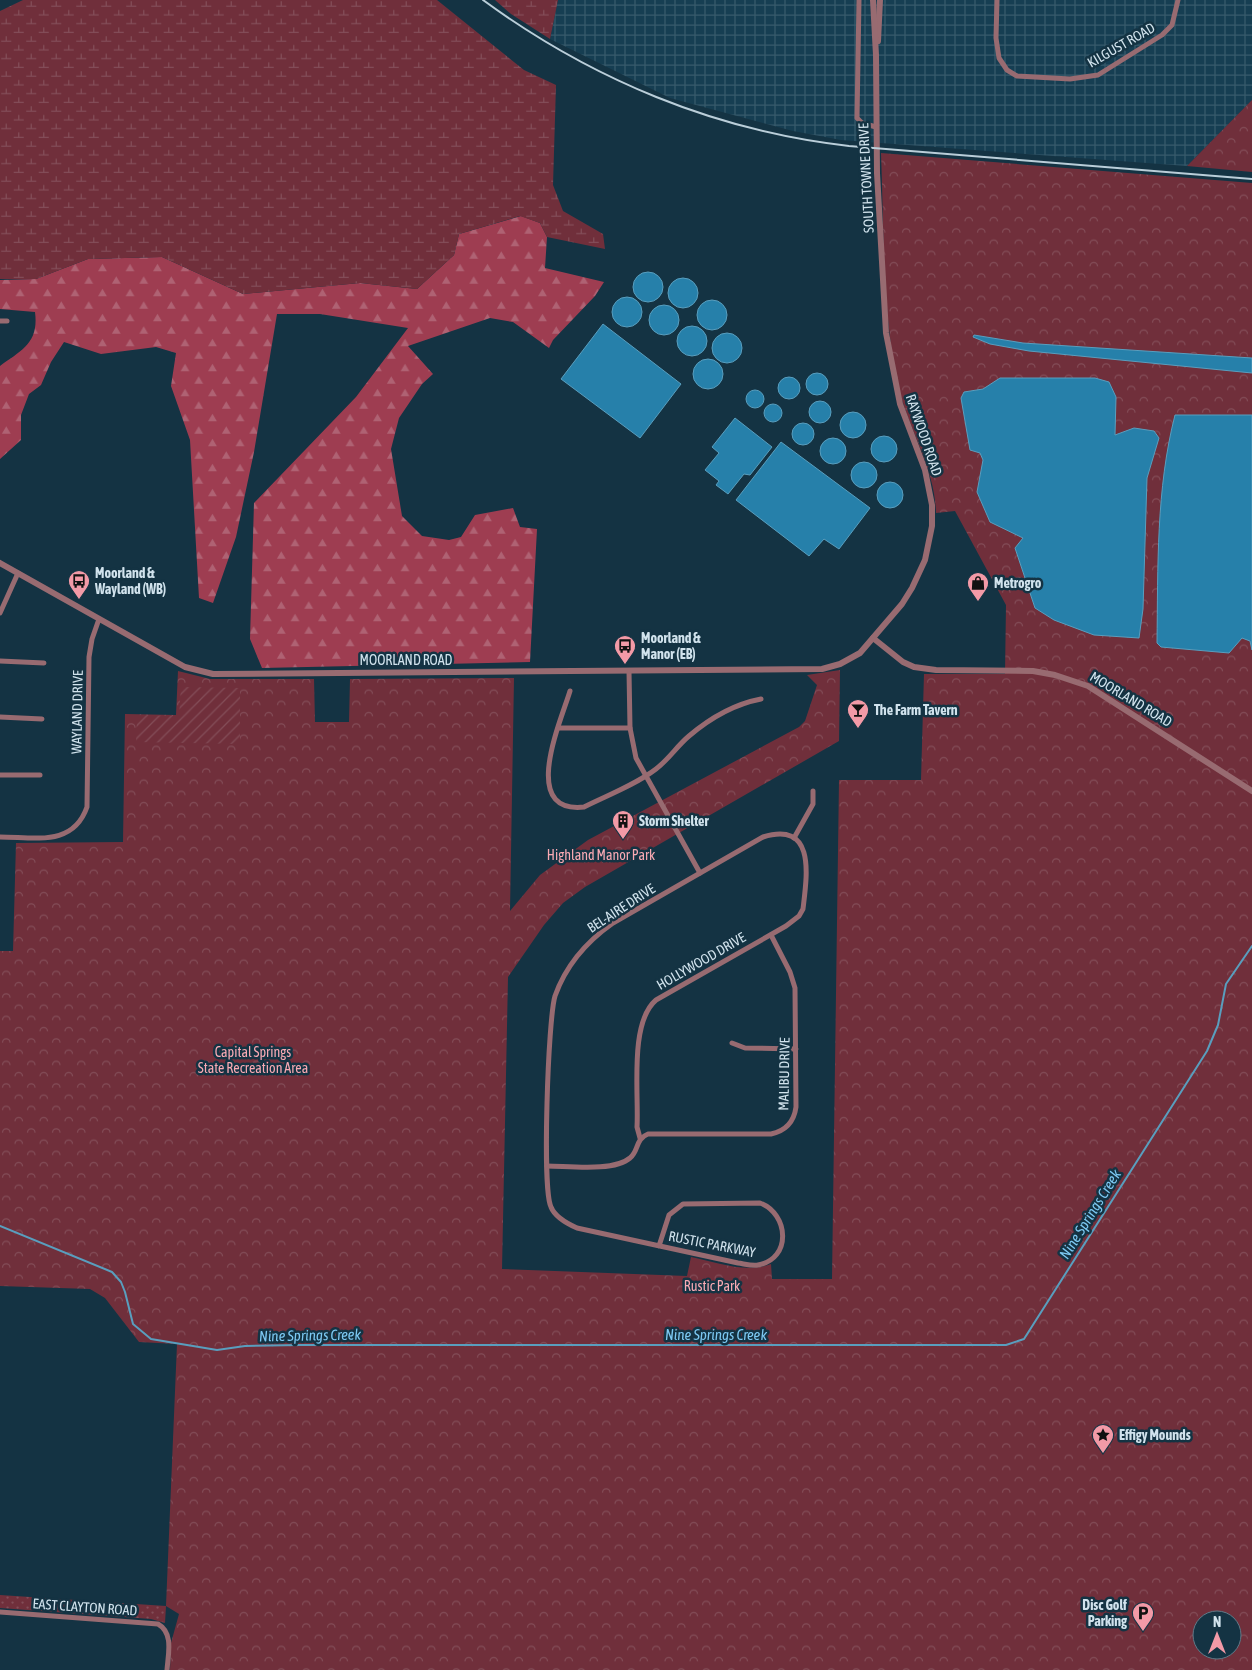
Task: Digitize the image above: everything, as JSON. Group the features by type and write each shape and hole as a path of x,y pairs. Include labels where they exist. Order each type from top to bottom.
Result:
{"street":[{"path":"859,0 857,118 862,123 876,127"},
{"name":"SOUTH TOWNE DRIVE","path":"873,0 876,55 876,127 884,300"},
{"name":"SOUTH TOWNE DRIVE","path":"876,55 881,16 880,0"},
{"name":"KILGUST ROAD","path":"997,0 996,38 999,58 1007,70 1017,76 1070,79 1098,75 1162,35 1169,29 1174,19 1178,0"},
{"name":"RAYWOOD ROAD","path":"840,664 860,652 912,588 925,560 932,526 932,505 925,470 900,404 893,378 886,333 884,300"},
{"path":"0,321 7,321"},
{"name":"MOORLAND ROAD","path":"0,563 185,667 213,674 822,669 840,664"},
{"path":"0,613 18,573"},
{"name":"WAYLAND DRIVE","path":"0,838 58,836 74,829 82,819 87,807 89,657 92,639 99,619"},
{"name":"MOORLAND ROAD","path":"873,638 903,662 914,667 936,670 1033,672 1055,675 1088,686 1252,791"},
{"path":"0,661 44,663"},
{"path":"629,671 630,728 636,758 700,873"},
{"path":"570,690 551,749 548,775 550,789 557,801 572,808 584,807 645,776 669,758 690,736 710,721 746,702 761,699"},
{"path":"0,717 42,719"},
{"path":"559,728 630,728"},
{"path":"0,775 40,775"},
{"path":"794,838 813,804 812,791"},
{"name":"BEL-AIRE DRIVE","path":"547,1166 550,1024 556,995 565,974 579,953 600,932 762,837 777,832 794,838"},
{"name":"HOLLYWOOD DRIVE","path":"640,1138 638,1127 639,1039 641,1023 649,1006 668,992 770,935 799,916 803,909 806,858 800,843 794,838"},
{"name":"MALIBU DRIVE","path":"640,1138 648,1134 771,1134 783,1130 793,1120 796,1107 795,988 790,972 770,935"},
{"path":"732,1043 745,1048 796,1049"},
{"path":"547,1166 614,1166 629,1159 640,1138"},
{"name":"RUSTIC PARKWAY","path":"547,1166 548,1200 557,1216 577,1228 659,1246 738,1263 760,1264 777,1252 784,1234 776,1214 770,1207 760,1203 682,1204 669,1215 659,1246"},
{"name":"EAST CLAYTON ROAD","path":"0,1612 152,1623 161,1626 166,1631 169,1642 167,1670"}],"shaded area":[{"path":"558,0 1252,0 1252,100 1187,166 841,140 793,131 670,98 550,39"}],"green space":[{"path":"23,0 437,0 524,70 556,85 553,185 563,211 603,234 605,249 547,237 540,223 520,216 459,234 454,255 417,289 360,283 243,294 162,257 88,259 36,279 0,279 0,11"},
{"path":"495,0 558,0 550,39 511,14"},
{"path":"1252,100 1252,172 1187,166"},
{"name":"Capital Springs State Recreation Area","path":"881,153 1252,183 1252,1670 170,1670 171,1643 179,1614 166,1606 177,1344 139,1342 105,1298 90,1289 0,1286 0,951 13,951 16,843 123,842 125,714 176,715 178,671 210,679 314,679 315,722 349,722 350,679 514,678 510,911 540,875 588,840 799,727 805,721 817,685 807,675 840,670 839,741 585,887 563,903 544,925 508,977 502,1269 687,1276 691,1257 751,1268 771,1264 772,1279 832,1279 839,780 921,780 924,674 1005,674 1006,605 955,511 936,513 931,480 902,401 889,328 883,240"},
{"path":"521,216 540,223 547,237 545,268 604,282 595,296 553,340 549,348 513,322 490,318 408,346 433,374 422,384 399,418 391,449 402,516 422,536 449,540 461,537 475,515 513,508 520,527 537,529 530,662 262,668 250,639 254,503 356,397 408,328 320,314 277,314 254,452 236,537 213,603 199,598 190,440 171,386 176,353 156,347 101,354 64,342 51,362 41,385 29,394 21,415 21,440 0,459 0,366 27,345 36,323 35,312 0,309 0,280 36,279 88,259 162,257 243,294 360,283 417,289 454,255 459,234"},
{"path":"181,687 240,688 240,744 136,742 137,715 179,716"},
{"path":"0,1595 166,1606 165,1623 151,1619 0,1608"}],"water":[{"path":"648,272 659,276 663,287 659,298 648,302 637,298 633,287 637,276"},
{"path":"683,278 694,282 698,293 694,304 683,308 672,304 668,293 672,282"},
{"path":"627,297 638,301 642,312 638,323 627,327 616,323 612,312 616,301"},
{"path":"712,300 723,304 727,315 723,326 712,330 701,326 697,315 701,304"},
{"path":"664,305 675,309 679,320 675,331 664,335 653,331 649,320 653,309"},
{"path":"603,324 681,384 640,438 561,379"},
{"path":"692,326 703,330 707,341 703,352 692,356 681,352 677,341 681,330"},
{"path":"727,333 738,337 742,348 738,359 727,363 716,359 712,348 716,337"},
{"path":"974,335 1023,343 1252,358 1252,373 1029,351 990,344 973,337"},
{"path":"708,359 719,363 723,374 719,385 708,389 697,385 693,374 697,363"},
{"path":"813,373 821,373 828,380 828,388 821,395 813,395 806,388 806,380"},
{"path":"785,377 793,377 800,384 800,392 793,399 785,399 778,392 778,384"},
{"path":"1000,378 1095,378 1109,382 1116,397 1115,435 1134,428 1154,431 1159,438 1147,478 1143,609 1139,638 1094,635 1054,620 1035,608 1015,548 1023,538 990,522 977,492 983,460 980,453 970,450 961,398 964,392 983,389"},
{"path":"751,390 759,390 764,395 762,406 751,408 746,403 746,395"},
{"path":"816,401 824,401 831,408 831,416 824,423 816,423 809,416 809,408"},
{"path":"769,404 777,404 782,409 780,420 769,422 764,417 764,409"},
{"path":"853,412 862,416 866,425 862,434 853,438 844,434 840,425 844,416"},
{"path":"1175,415 1252,415 1252,650 1250,641 1242,638 1229,653 1161,647 1157,643 1161,500 1164,471"},
{"path":"735,418 772,447 750,475 744,474 728,494 716,485 719,481 705,470 719,453 712,447"},
{"path":"799,423 807,423 814,430 814,438 807,445 799,445 792,438 792,430"},
{"path":"884,436 893,440 897,449 893,458 884,462 875,458 871,449 875,440"},
{"path":"833,438 842,442 846,451 842,460 833,464 824,460 820,451 824,442"},
{"path":"781,442 870,508 839,549 824,539 809,556 736,500"},
{"path":"864,462 873,466 877,475 873,484 864,488 855,484 851,475 855,466"},
{"path":"890,482 899,486 903,495 899,504 890,508 881,504 877,495 881,486"}],"waterway":[{"name":"Nine Springs Creek","path":"0,1226 112,1272 121,1282 133,1324 151,1339 217,1350 245,1346 300,1345 1006,1345 1024,1339 1207,1051 1218,1025 1226,984 1252,946"}],"railway":[{"path":"483,0 567,54 611,77 656,97 750,128 799,139 849,146 1252,179"}],"place":[{"name":"Moorland & Wayland (WB)","path":"79,600"},
{"name":"Metrogro","path":"978,602"},
{"name":"Moorland & Manor (EB)","path":"625,665"},
{"name":"The Farm Tavern","path":"858,729"},
{"name":"Storm Shelter","path":"623,840"},
{"name":"Effigy Mounds","path":"1103,1454"},
{"name":"Disc Golf Parking","path":"1143,1632"}],"park label":[{"name":"Highland Manor Park","path":"601,855"},
{"name":"Rustic Park","path":"712,1286"}]}
